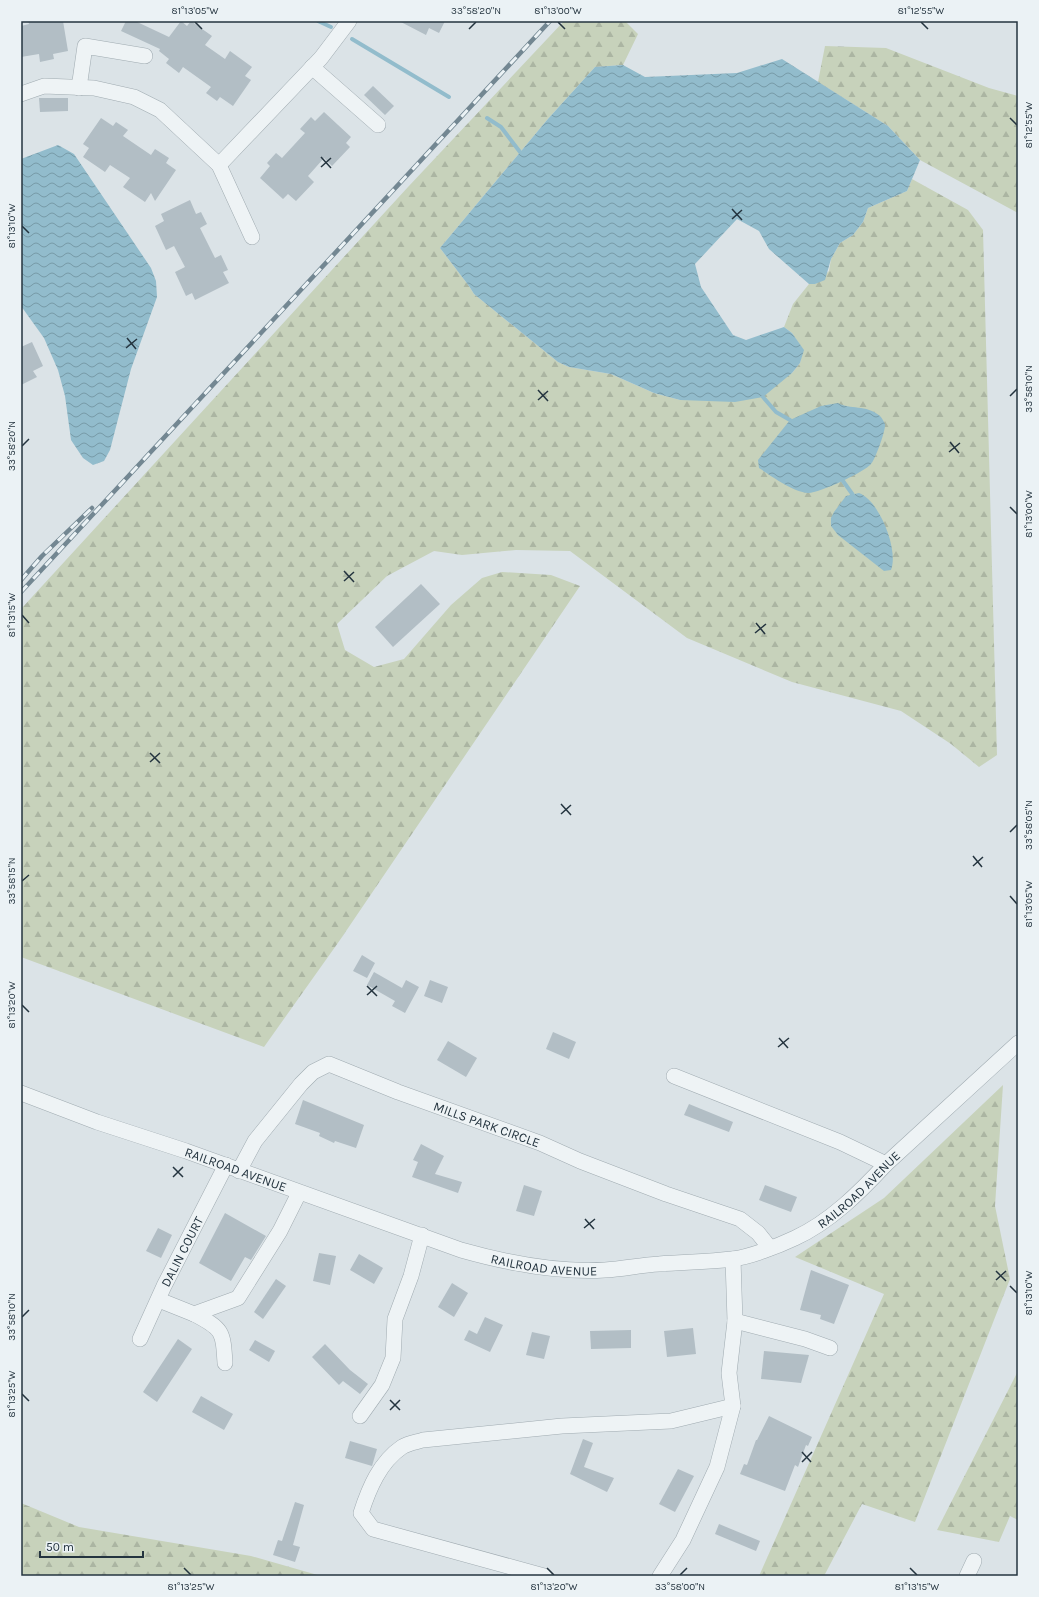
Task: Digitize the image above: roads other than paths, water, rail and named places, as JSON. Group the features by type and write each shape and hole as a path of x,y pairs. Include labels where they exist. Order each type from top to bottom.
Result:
{"street":[{"path":"219,165 312,67 349,21"},
{"path":"78,88 85,46 145,56"},
{"path":"312,67 378,125"},
{"path":"21,94 44,86 94,88 134,97 160,110 219,165 252,237"},
{"name":"RAILROAD AVENUE","path":"21,1093 97,1122 485,1257 572,1270 605,1270 654,1264 733,1259 770,1248 795,1238 824,1220 869,1183 886,1164 1018,1043"},
{"name":"MILLS PARK CIRCLE","path":"232,1168 301,1084 313,1072 329,1064 398,1092 540,1143 666,1194 740,1219 758,1233 770,1248"},
{"path":"674,1076 840,1142 886,1164"},
{"name":"DALIN COURT","path":"140,1339 159,1300 164,1286 232,1168"},
{"path":"194,1314 238,1298 280,1232 299,1193"},
{"path":"360,1416 382,1385 393,1358 395,1319 411,1276 422,1235"},
{"path":"660,1576 682,1540 717,1467 732,1406 729,1373 735,1321 733,1259"},
{"path":"159,1300 194,1314 219,1329 223,1338 225,1363"},
{"path":"735,1321 804,1339 830,1348"},
{"path":"544,1576 373,1529 362,1513 370,1487 387,1461 403,1446 423,1440 562,1426 672,1421 732,1406"},
{"path":"967,1576 974,1561"}],"water":[{"path":"782,59 888,126 920,160 907,191 868,208 863,222 853,235 840,243 831,259 825,280 815,284 809,284 769,249 759,231 737,219 695,264 701,287 733,335 746,340 784,327 792,333 804,350 800,363 792,373 763,397 735,402 680,400 654,393 611,374 569,367 558,362 474,294 440,248 547,120 595,67 623,65 645,77 737,73"},
{"path":"58,145 74,154 151,268 156,281 157,297 131,369 110,450 104,461 93,465 83,458 71,440 65,396 58,370 44,338 21,306 21,159"},
{"path":"838,403 864,408 875,412 881,417 885,424 884,432 873,461 867,468 851,477 821,490 808,493 789,487 759,468 758,460 790,420 821,406"},
{"path":"859,493 866,497 874,505 886,527 892,551 893,561 891,570 884,571 838,535 831,526 831,518 834,512 846,496"}],"waterway":[{"path":"318,21 331,27"},
{"path":"352,39 449,97"},
{"path":"487,118 501,127 520,152"},
{"path":"763,397 776,412 790,420"},
{"path":"843,481 853,495"}],"railway":[{"path":"21,592 550,21"},
{"path":"21,580 42,556 92,508"}]}
